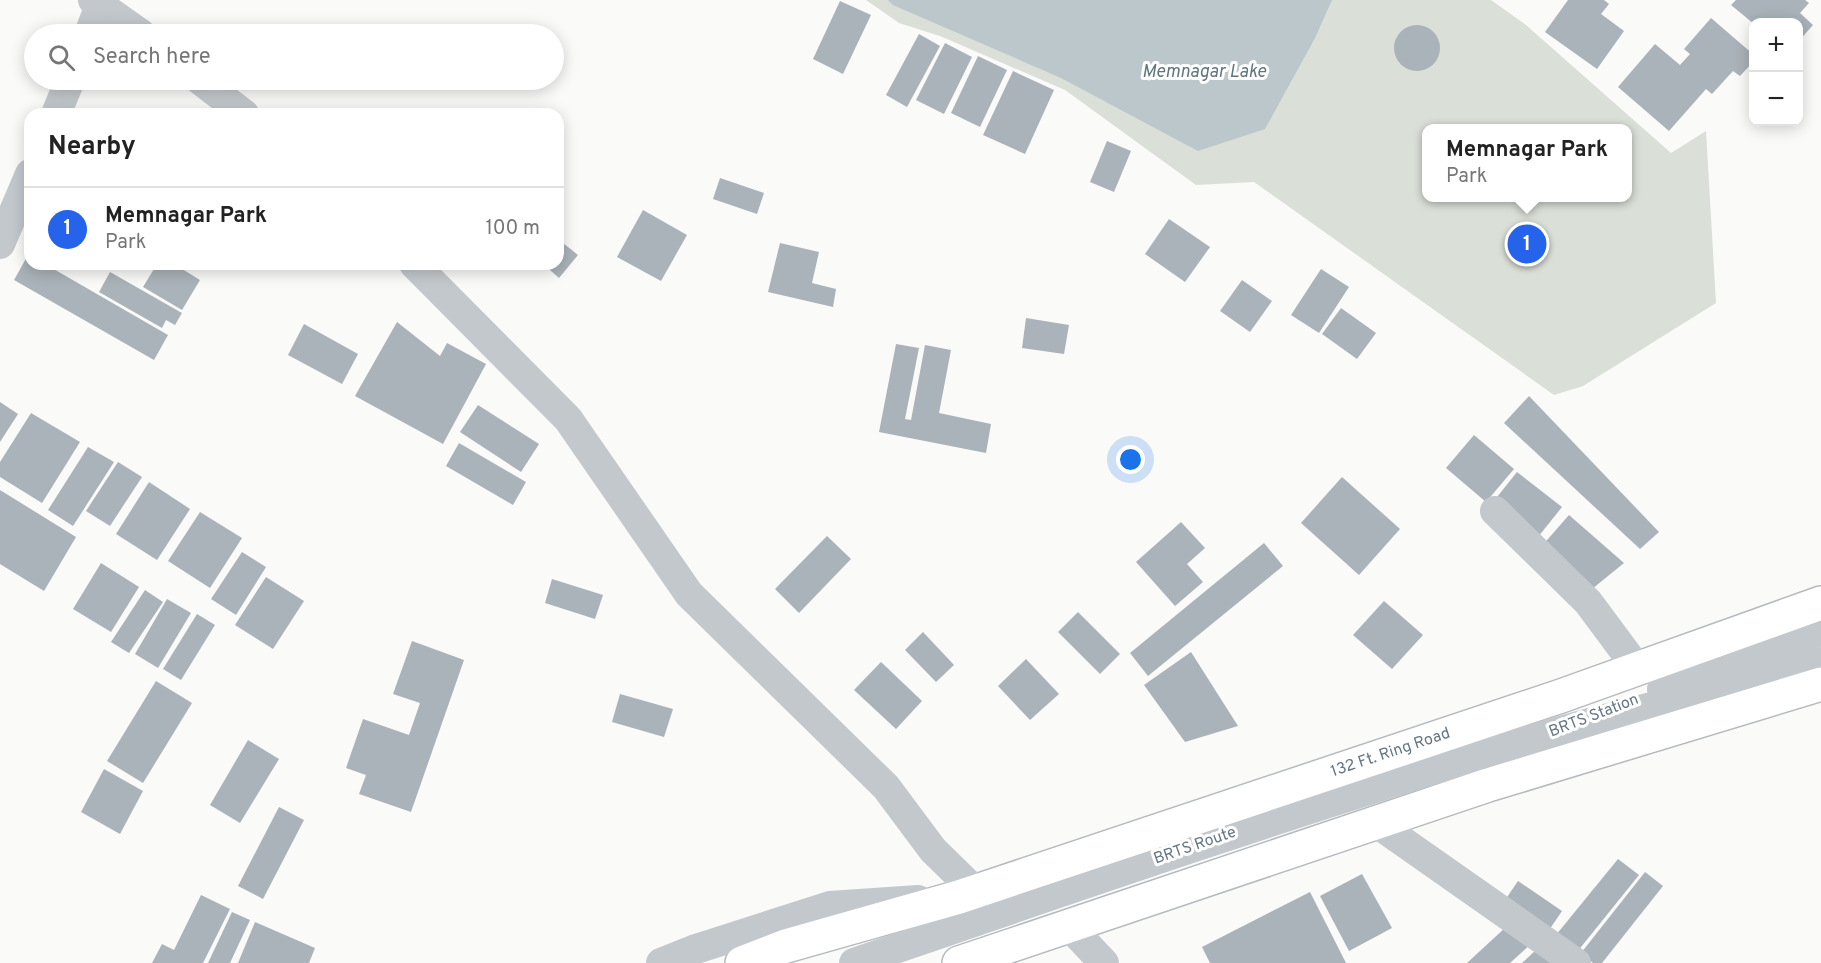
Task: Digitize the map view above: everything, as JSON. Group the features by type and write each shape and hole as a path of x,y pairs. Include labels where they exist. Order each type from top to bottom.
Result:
{"main road":[{"name":"132 Ft. Ring Road","path":"742,963 786,945 967,894 1561,696 1821,603"},
{"path":"959,963 984,957 1375,822 1821,684"}],"street":[{"path":"92,24 99,2 128,24"},
{"path":"58,108 66,90"},
{"path":"213,90 236,108"},
{"path":"0,244 24,188"},
{"path":"420,270 568,419 688,594 886,788 967,894"},
{"path":"1494,511 1588,602 1637,668"},
{"name":"BRTS Station","path":"1539,737 1748,655 1821,631"},
{"name":"BRTS Station","path":"1539,737 1766,679 1821,662"},
{"name":"BRTS Route","path":"854,963 1252,826 1539,737"},
{"path":"1375,822 1576,963"},
{"path":"661,963 696,949 830,906 967,894"},
{"path":"1069,926 1104,963"}],"shaded area":[{"path":"866,0 1491,0 1526,25 1671,153 1706,131 1716,303 1583,386 1554,395 1254,182 1196,185 1065,90 940,36 899,23"}],"water":[{"name":"Memnagar Lake","path":"888,0 1332,0 1315,38 1265,129 1198,151 1061,78 893,5"}],"building":[{"path":"1568,0 1604,0 1609,4 1601,14 1624,31 1597,69 1545,32"},
{"path":"1736,0 1805,0 1809,3 1800,13 1813,25 1803,36 1803,18 1749,18 1749,20 1731,5"},
{"path":"840,1 871,15 843,74 813,59"},
{"path":"1711,18 1749,51 1749,66 1740,76 1733,71 1712,94 1706,89 1669,131 1618,87 1655,44 1680,65 1690,54 1684,49"},
{"path":"1417,25 1433,32 1440,48 1433,64 1417,71 1401,64 1394,48 1401,32"},
{"path":"919,34 940,46 907,107 886,95"},
{"path":"945,43 972,57 944,114 916,100"},
{"path":"978,56 1007,70 980,127 951,113"},
{"path":"1013,71 1054,90 1025,154 983,135"},
{"path":"1107,141 1131,151 1114,192 1090,182"},
{"path":"720,178 764,193 757,214 713,199"},
{"path":"643,210 687,235 661,281 617,257"},
{"path":"1169,219 1210,247 1185,282 1145,254"},
{"path":"780,243 819,252 812,283 836,289 833,307 768,292"},
{"path":"564,244 578,255 559,278 550,270 564,270"},
{"path":"24,262 24,270 55,270 168,335 154,360 14,280"},
{"path":"1321,269 1349,287 1319,333 1291,315"},
{"path":"153,270 184,270 200,280 182,310 143,287"},
{"path":"110,272 182,313 175,325 166,320 162,328 99,292"},
{"path":"1242,280 1272,301 1250,332 1220,311"},
{"path":"1341,308 1376,333 1357,359 1322,334"},
{"path":"1026,318 1069,325 1064,354 1022,348"},
{"path":"397,322 440,356 447,343 486,364 443,444 355,396"},
{"path":"304,324 358,354 342,384 288,355"},
{"path":"896,344 919,348 905,419 911,420 925,345 951,350 939,413 991,424 986,453 879,432"},
{"path":"1529,396 1659,532 1640,549 1504,423"},
{"path":"0,402 18,414 0,442"},
{"path":"478,405 539,444 521,472 460,432"},
{"path":"31,413 80,442 42,503 0,477 0,462"},
{"path":"1474,435 1514,469 1486,502 1446,468"},
{"path":"459,443 526,482 513,505 446,466"},
{"path":"88,447 114,462 73,526 48,510"},
{"path":"118,462 142,477 110,526 86,511"},
{"path":"1517,472 1562,507 1534,542 1489,507"},
{"path":"1342,477 1400,529 1359,575 1301,523"},
{"path":"149,482 190,509 157,560 116,534"},
{"path":"0,490 76,537 44,591 0,564"},
{"path":"200,512 242,538 210,588 168,561"},
{"path":"1569,515 1624,563 1592,589 1541,547"},
{"path":"1181,522 1205,548 1187,564 1203,582 1175,606 1136,562"},
{"path":"827,536 851,559 799,613 775,589"},
{"path":"1264,543 1283,566 1148,676 1130,653"},
{"path":"242,552 266,567 236,615 211,599"},
{"path":"101,563 139,587 111,632 73,609"},
{"path":"266,577 304,601 273,649 235,625"},
{"path":"552,579 603,595 595,619 545,603"},
{"path":"145,590 163,602 129,653 111,642"},
{"path":"167,599 191,613 158,668 135,654"},
{"path":"1384,601 1423,635 1392,669 1353,635"},
{"path":"1078,612 1120,654 1100,674 1058,632"},
{"path":"197,614 215,625 181,680 163,669"},
{"path":"923,632 954,665 936,682 905,650"},
{"path":"412,641 464,660 411,812 359,794 366,775 346,768 363,719 409,735 420,703 393,694"},
{"path":"1191,652 1238,726 1185,742 1144,685"},
{"path":"1026,659 1059,694 1030,720 998,686"},
{"path":"881,662 922,701 896,729 854,690"},
{"path":"156,681 192,703 143,783 107,761"},
{"path":"620,694 673,709 664,737 612,722"},
{"path":"248,740 279,759 240,823 210,805"},
{"path":"104,769 143,791 120,834 81,812"},
{"path":"279,807 304,820 263,899 238,886"},
{"path":"1618,859 1639,875 1577,952 1556,935"},
{"path":"1645,872 1663,886 1602,963 1593,963 1581,953"},
{"path":"1362,874 1392,928 1349,951 1320,896"},
{"path":"1518,881 1562,911 1545,936 1501,906"},
{"path":"1310,892 1346,963 1210,963 1202,947"},
{"path":"201,895 230,909 203,963 152,963 162,944 174,950"},
{"path":"232,912 250,920 230,963 208,963"},
{"path":"255,922 315,948 309,963 238,963"},
{"path":"1506,927 1531,944 1510,963 1467,963"},
{"path":"1537,949 1562,963 1522,963"}],"place":[{"name":"Memnagar Park","path":"1527,244"}]}
